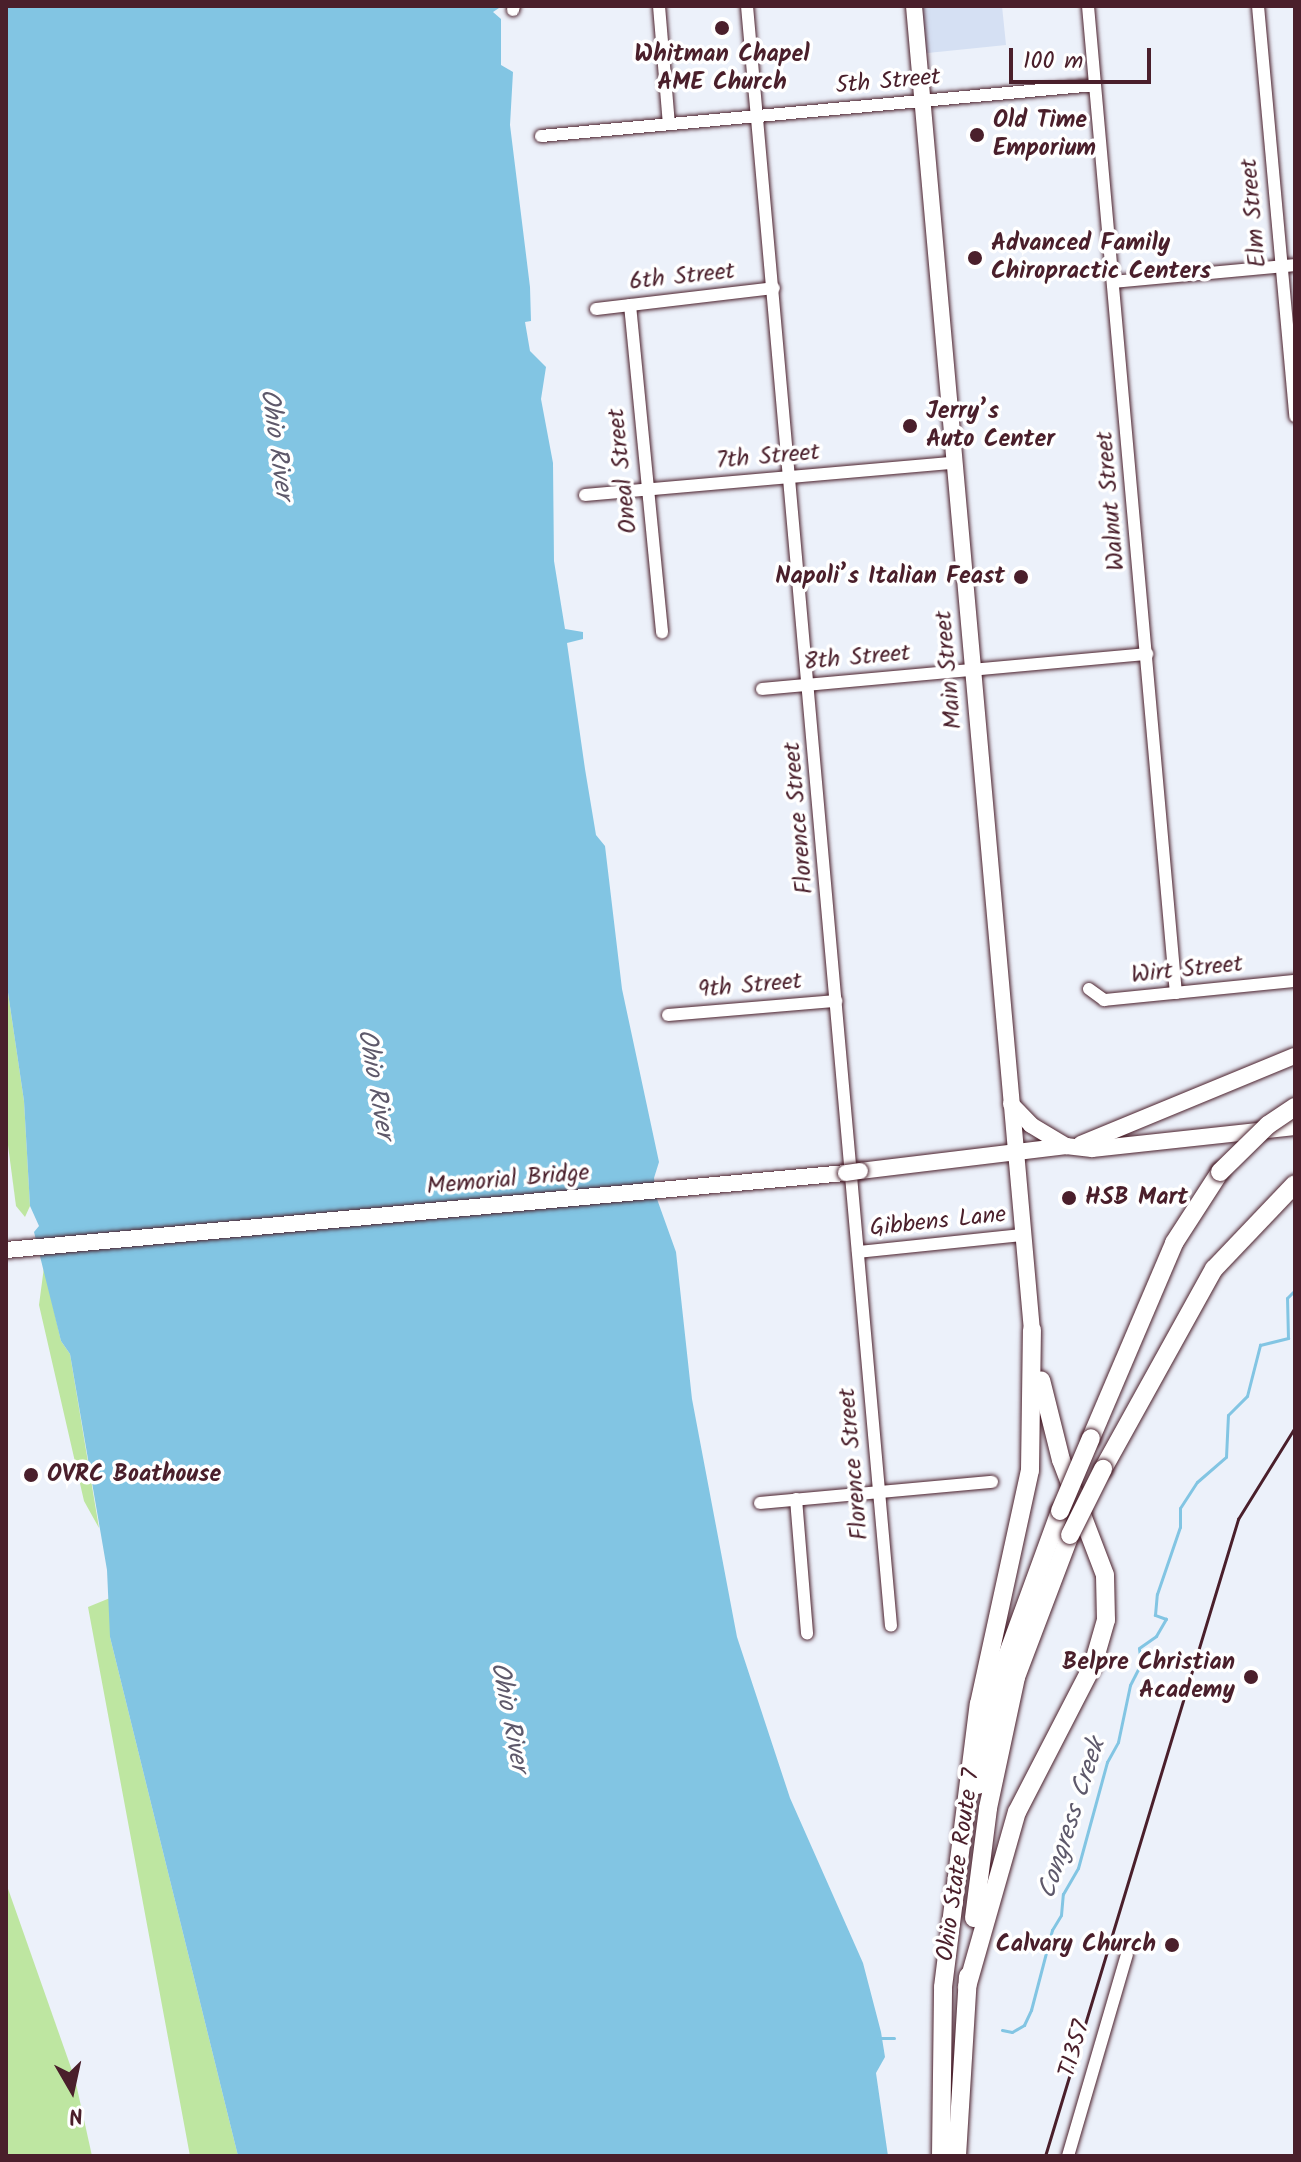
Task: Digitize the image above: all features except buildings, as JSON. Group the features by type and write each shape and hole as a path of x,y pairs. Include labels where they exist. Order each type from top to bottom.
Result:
{"highway":[{"path":"942,2090 958,1923 990,1724 1017,1625 1060,1511 1174,1243 1220,1172 1254,1137 1295,1107"},
{"name":"Ohio State Route 7","path":"957,2156 967,1987 999,1749 1024,1650 1070,1535 1103,1469 1214,1269 1295,1184"},
{"path":"967,1987 1012,1825 1093,1665 1106,1620 1105,1575 1061,1460 1032,1330"},
{"path":"941,2156 943,1987 970,1756 1030,1470 1032,1330"}],"main road":[{"name":"Main Street","path":"914,6 1032,1330"},
{"path":"1074,1145 1295,1056"},
{"path":"1011,1104 1031,1125 1074,1145 1092,1149 1295,1127"},
{"name":"Memorial Bridge","path":"6,1250 860,1171 1074,1145"}],"street":[{"path":"659,6 669,124"},
{"name":"Florence Street","path":"747,6 891,1626"},
{"name":"Walnut Street","path":"1088,6 1176,993"},
{"name":"Elm Street","path":"1258,6 1295,416"},
{"name":"5th Street","path":"541,136 1095,85"},
{"path":"1113,282 1295,265"},
{"name":"6th Street","path":"596,309 774,288"},
{"name":"Oneal Street","path":"630,305 662,632"},
{"name":"7th Street","path":"585,495 953,463"},
{"name":"8th Street","path":"762,689 1147,654"},
{"name":"Wirt Street","path":"1089,989 1093,997 1104,1000 1295,981"},
{"name":"9th Street","path":"668,1015 836,1001"},
{"name":"Gibbens Lane","path":"858,1252 1023,1235"},
{"path":"760,1503 992,1482"},
{"path":"796,1499 807,1634"},
{"name":"T1357","path":"1068,2156 1127,1954"}],"shaded area":[{"path":"914,6 1002,6 1006,45 918,54"}],"green space":[{"path":"6,979 24,1101 30,1206 25,1217 16,1206 6,1130"},
{"path":"44,1267 61,1341 70,1354 99,1528 84,1501 39,1305"},
{"path":"110,1598 110,1637 238,2156 190,2156 88,1607"},
{"path":"6,1883 75,2079 92,2156 6,2156"}],"water":[{"name":"Ohio River","path":"6,6 502,6 493,12 501,19 501,65 513,72 510,125 530,287 531,321 525,322 530,351 546,367 541,399 553,463 554,561 565,629 583,632 583,639 567,643 596,835 605,846 622,989 659,1162 654,1178 657,1199 676,1252 692,1399 737,1637 790,1798 863,1963 881,2032 885,2057 876,2073 888,2156 238,2156 110,1637 107,1570 70,1354 61,1341 34,1232 39,1226 30,1206 24,1101 6,979"}],"waterway":[{"name":"Congress Creek","path":"1002,2030 1012,2032 1024,2025 1031,2010 1052,1930 1061,1915 1063,1894 1078,1868 1107,1762 1118,1742 1130,1685 1141,1663 1139,1648 1156,1636 1166,1619 1155,1615 1157,1594 1180,1527 1180,1508 1197,1482 1226,1457 1228,1415 1247,1396 1260,1345 1288,1338 1287,1298 1295,1290"},
{"name":"Congress Creek","path":"878,2038 894,2038"}],"railway":[{"path":"1045,2156 1238,1519 1295,1427"}],"place":[{"name":"Whitman Chapel AME Church","path":"722,28"},
{"name":"Old Time Emporium","path":"977,135"},
{"name":"Advanced Family Chiropractic Centers","path":"975,258"},
{"name":"Jerry’s Auto Center","path":"910,426"},
{"name":"Napoli’s Italian Feast","path":"1021,577"},
{"name":"HSB Mart","path":"1069,1198"},
{"name":"OVRC Boathouse","path":"31,1475"},
{"name":"Belpre Christian Academy","path":"1251,1677"},
{"name":"Calvary Church","path":"1172,1945"}]}
